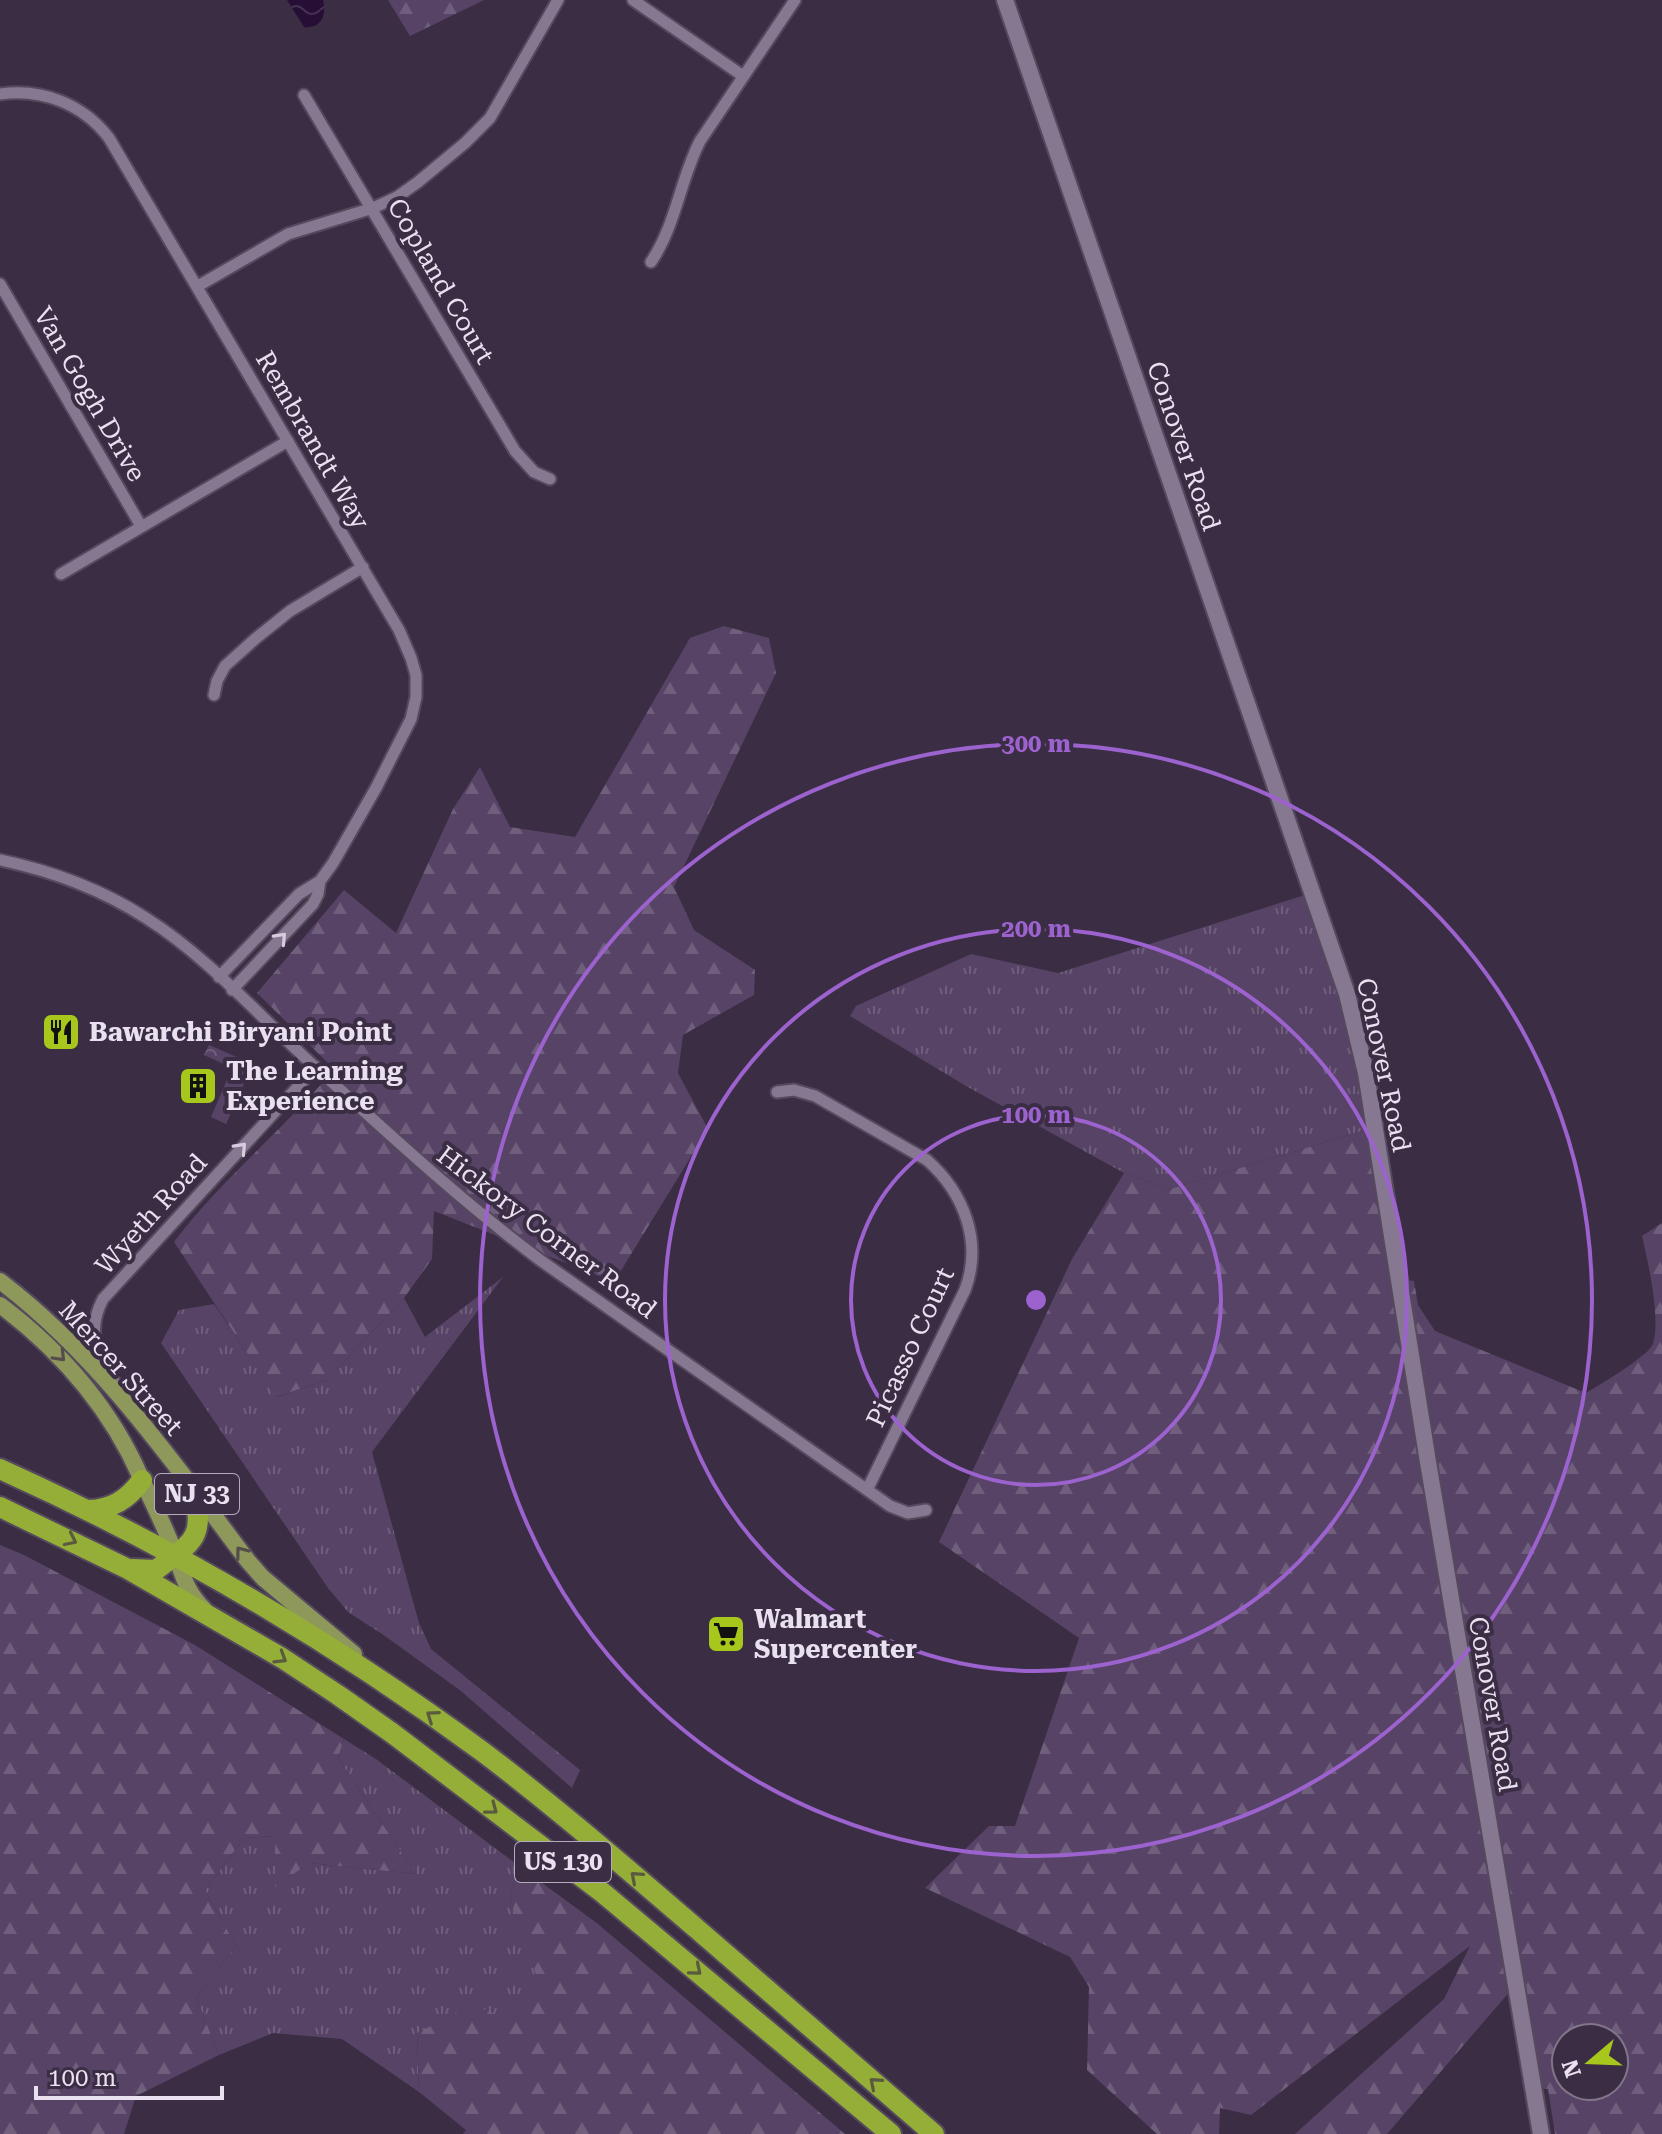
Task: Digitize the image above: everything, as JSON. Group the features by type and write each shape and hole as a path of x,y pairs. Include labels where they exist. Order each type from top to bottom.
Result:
{"highway":[{"name":"US 130","path":"0,1469 176,1555 345,1656 404,1696 484,1753 599,1844 934,2134"},
{"path":"87,1510 111,1507 123,1501 142,1480"},
{"path":"128,1569 156,1570 188,1546 196,1534 199,1515 194,1490"},
{"name":"US 130","path":"0,1507 128,1569 213,1618 282,1658 392,1733 603,1893 891,2134"}],"main road":[{"name":"Mercer Street","path":"0,1281 47,1320 106,1380 263,1578 404,1696"},
{"name":"Mercer Street","path":"0,1305 29,1326 98,1400 128,1448 193,1599 213,1618"}],"street":[{"path":"198,286 288,234 373,208 407,191 455,152 497,109 558,0"},
{"path":"633,0 743,76"},
{"path":"651,262 666,237 695,151 705,132 795,0"},
{"name":"Conover Road","path":"1005,0 1356,1025 1541,2134"},
{"name":"Rembrandt Way","path":"0,94 23,92 50,97 74,107 96,123 116,148 399,630 416,675 414,708 407,730 333,863 320,881 299,894 219,977"},
{"name":"Copland Court","path":"304,95 515,451 534,472 550,479"},
{"name":"Van Gogh Drive","path":"0,284 141,526"},
{"path":"61,574 288,441"},
{"path":"214,695 225,666 255,639 290,611 363,567"},
{"name":"Hickory Corner Road","path":"0,860 48,872 104,894 145,917 219,977 429,1171 493,1225 890,1506 908,1513 926,1510"},
{"name":"Rembrandt Way","path":"232,990 313,904 320,881"},
{"name":"Wyeth Road","path":"134,1412 97,1349 95,1323 103,1299 316,1067"},
{"name":"Picasso Court","path":"777,1092 794,1090 815,1096 927,1160 953,1187 968,1219 972,1254 970,1278 867,1490"},
{"path":"816,2071 835,2049"}],"green space":[{"path":"388,0 484,0 410,36"},
{"path":"724,626 769,638 776,673 674,887 694,930 755,970 754,995 683,1035 678,1073 708,1129 614,1282 434,1211 432,1259 404,1298 327,1380 276,1397 174,1242 212,1197 334,1069 257,993 344,890 396,933 453,809 480,767 510,827 575,837 690,638"},
{"path":"1305,895 1354,1041 1369,1129 1170,1189 1124,1173 966,1086 850,1016 856,1006 971,954 1058,973"},
{"path":"209,1045 253,1064 226,1124 211,1117 232,1068 204,1055"},
{"path":"1369,1129 1390,1278 1414,1281 1418,1305 1435,1331 1586,1393 1631,1364 1652,1346 1655,1308 1642,1236 1662,1223 1662,2134 1555,2134 1550,2102 1630,2102 1630,2022 1550,2022 1550,2102 1548,2089 1532,2088 1512,1989 1387,2134 1295,2134 1444,1999 1470,1946 1251,2115 1220,2108 1219,2134 1157,2134 1087,2070 1089,1987 1070,1957 925,1888 989,1826 1015,1826 1079,1638 939,1542 1072,1259 1124,1173 1170,1189"},
{"path":"503,1277 372,1452 419,1623 431,1649 580,1770 572,1788 461,1691 348,1612 328,1588 161,1343 179,1310 214,1304 277,1397 327,1380 404,1298 425,1337"},
{"path":"0,1545 195,1645 344,1739 338,1758 416,1874 309,1863 275,1887 275,1836 244,1838 205,1890 236,1946 196,1997 219,2055 136,2096 124,2134 0,2134"},
{"path":"344,1739 376,1759 519,1866 510,1898 540,1983 512,2023 417,2033 419,2092 342,2039 273,2033 219,2055 196,1997 236,1946 205,1890 244,1838 275,1836 275,1886 309,1863 416,1874 338,1758"},
{"path":"519,1866 598,1924 845,2134 463,2134 466,2130 419,2092 417,2033 474,2004 512,2023 539,1983 510,1898"}],"water":[{"path":"287,0 323,0 321,20 315,26 304,27"}],"place":[{"name":"Bawarchi Biryani Point","path":"61,1032"},
{"name":"The Learning Experience","path":"198,1086"},
{"name":"Walmart Supercenter","path":"726,1634"}]}
